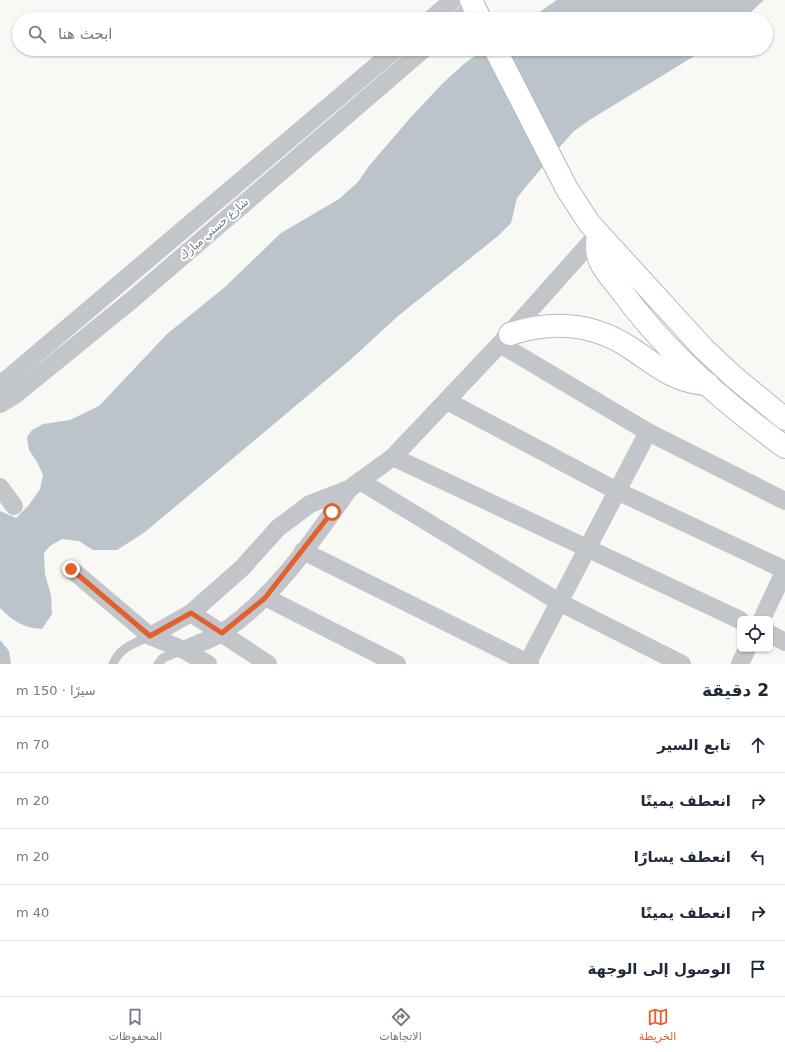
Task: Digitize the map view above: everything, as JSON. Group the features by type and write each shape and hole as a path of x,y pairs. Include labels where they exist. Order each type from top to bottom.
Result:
{"main road":[{"path":"499,56 567,189 580,211 598,234 704,349 734,377 785,419"},
{"path":"598,234 597,246 601,263 631,304 663,340 708,384 747,418 785,447"},
{"path":"505,339 527,328 556,325 579,326 596,331 621,342 656,367 672,376 694,384 708,384"}],"street":[{"path":"439,12 453,0"},
{"name":"شارع حسني مبارك","path":"0,385 388,56"},
{"name":"شارع حسني مبارك","path":"0,404 16,395 133,299 416,56"},
{"path":"150,636 191,613 242,568 278,528 310,504 354,485 394,457 505,339 598,234"},
{"path":"505,339 648,432 785,500"},
{"path":"447,401 617,491 785,570 763,616"},
{"path":"303,551 528,664 648,432"},
{"path":"394,457 588,547 737,619"},
{"path":"184,650 222,633 265,598 354,485"},
{"path":"354,485 559,602 682,664"},
{"path":"0,487 14,506"},
{"path":"71,569 150,636 184,650 208,664"},
{"path":"265,598 397,664"},
{"path":"191,613 268,664"},
{"path":"773,636 785,642"},
{"path":"740,664 746,652"}],"lane":[{"path":"113,664 117,655 126,647 150,636"},
{"path":"158,664 163,658 184,650"}],"shaded area":[{"path":"557,0 764,0 751,12 539,12"},
{"path":"475,56 694,56 591,119 574,131 517,198 511,223 498,236 398,316 349,361 145,532 117,550 93,550 79,541 62,539 50,546 44,553 45,574 51,595 52,614 42,629 29,627 9,617 0,608 0,511 16,518 29,505 40,489 43,475 29,450 27,437 32,430 43,424 70,420 99,406 167,334 225,287 281,233 339,199 358,182 369,166 411,117 443,83"},
{"path":"0,640 9,651 11,664 0,664"}],"route":[{"path":"71,569 150,636 191,613 222,633 265,598 332,512"}]}
